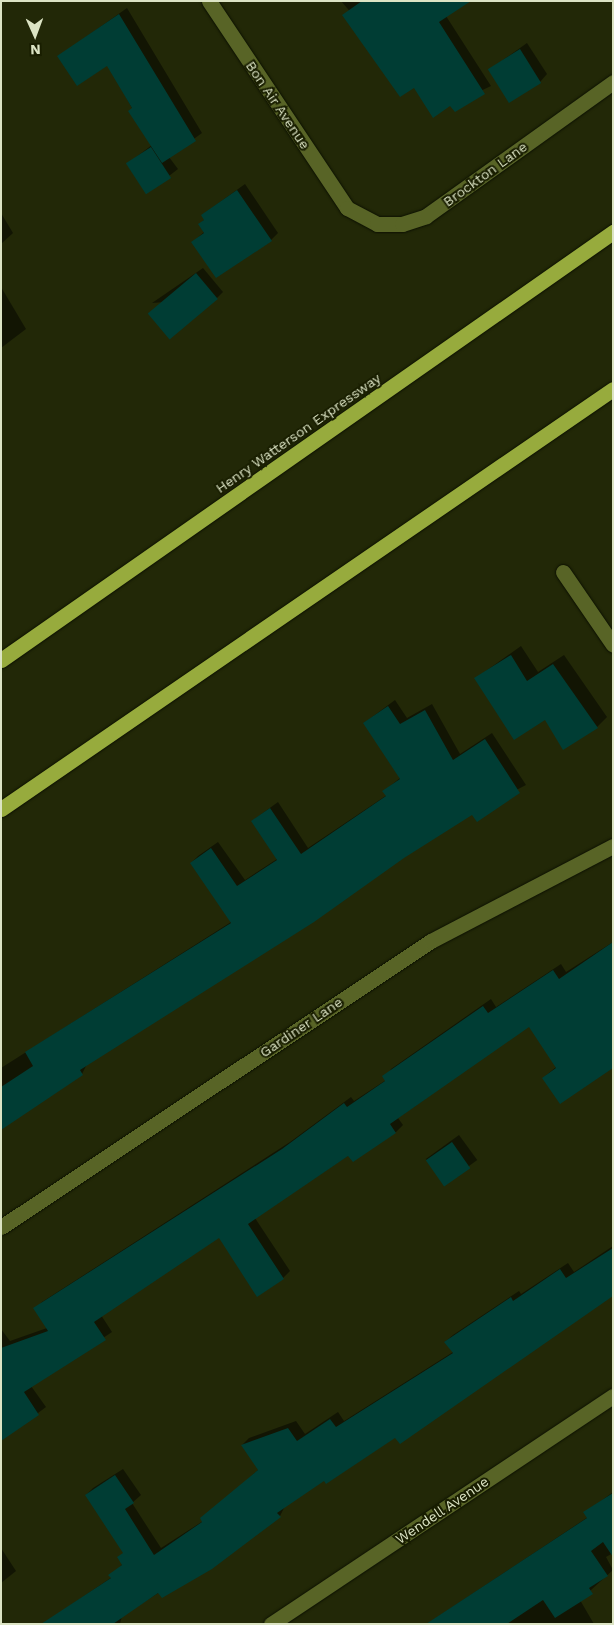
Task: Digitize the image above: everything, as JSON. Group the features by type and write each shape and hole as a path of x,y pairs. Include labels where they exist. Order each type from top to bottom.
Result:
{"highway":[{"name":"Henry Watterson Expressway","path":"1,660 613,232"},
{"path":"1,809 613,389"}],"street":[{"name":"Bon Air Avenue","path":"209,1 347,208"},
{"name":"Brockton Lane","path":"347,208 377,224 402,224 426,216 613,82"},
{"path":"562,572 613,645"},
{"name":"Gardiner Lane","path":"1,1227 431,941 613,846"},
{"name":"Wendell Avenue","path":"271,1624 613,1396"}],"building":[{"path":"362,1 471,1 439,22 485,94 455,112 450,106 433,118 414,88 400,97 342,15"},
{"path":"119,14 196,141 162,163 128,111 132,108 107,66 77,86 57,56"},
{"path":"520,49 541,83 509,103 488,69"},
{"path":"151,147 171,178 146,194 126,163"},
{"path":"237,190 272,241 216,278 191,242 204,233 198,224 204,220 201,215"},
{"path":"196,273 218,299 170,340 148,313"},
{"path":"511,655 527,681 553,664 598,728 563,750 545,720 514,740 474,678"},
{"path":"388,706 400,724 425,710 453,760 485,739 520,793 477,822 472,815 404,858 314,922 80,1070 83,1075 1,1130 1,1087 33,1066 25,1052 231,923 190,863 211,848 237,886 277,860 251,821 270,808 301,854 386,796 382,791 400,779 363,723"},
{"path":"613,942 613,1068 560,1104 542,1078 556,1068 529,1027 390,1124 396,1133 353,1162 348,1156 248,1224 284,1279 257,1297 219,1238 94,1322 106,1340 24,1392 39,1415 1,1441 1,1348 48,1331 33,1308 282,1149 344,1103 347,1107 385,1081 382,1076 483,1006 488,1013 553,970 559,979"},
{"path":"452,1142 470,1168 444,1187 426,1160"},
{"path":"613,1248 613,1296 400,1444 395,1438 326,1484 324,1481 277,1513 281,1517 212,1569 162,1598 158,1593 113,1624 41,1624 111,1578 108,1575 122,1565 117,1557 123,1553 85,1495 115,1475 134,1503 125,1509 154,1555 202,1522 200,1518 258,1470 241,1445 288,1428 297,1441 330,1419 336,1427 453,1353 444,1342 511,1297 513,1301 560,1269 566,1278"},
{"path":"613,1493 613,1557 603,1542 591,1551 608,1576 589,1588 593,1594 555,1618 543,1600 507,1624 426,1624 587,1518 583,1512"}]}
